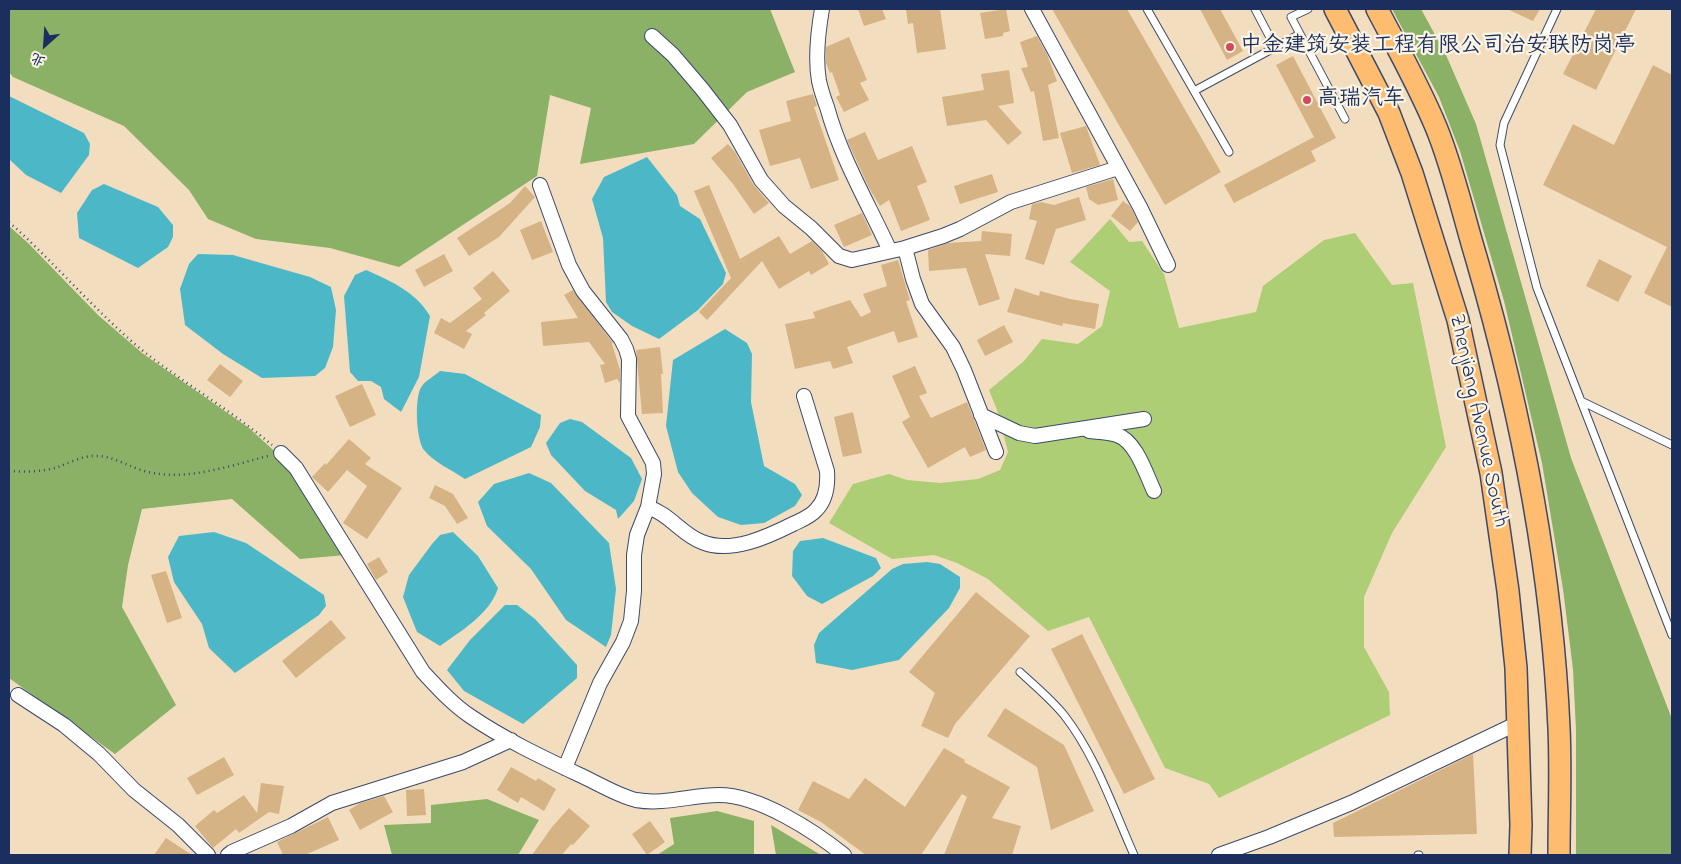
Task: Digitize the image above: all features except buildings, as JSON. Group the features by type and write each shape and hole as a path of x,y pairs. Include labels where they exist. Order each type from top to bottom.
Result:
{"main road":[{"name":"Zhenjiang Avenue South","path":"1335,9 1389,113 1412,173 1458,320 1493,483 1508,590 1516,668 1520,855"},
{"name":"Zhenjiang Avenue South","path":"1377,9 1425,101 1446,155 1490,304 1526,462 1547,590 1555,668 1560,729 1559,855"}],"street":[{"path":"822,9 818,36 819,81 832,128 851,174 873,214 890,251"},
{"path":"1032,9 1140,207 1168,265"},
{"path":"652,36 673,55 702,88 730,126 761,180 784,206 811,228 839,256 852,260 904,248 960,229 1010,202 1118,168"},
{"path":"540,185 569,265 583,291 621,339 626,349 629,359 628,416 652,463 654,474 648,506 637,535 634,555 634,591 630,621 623,642 600,683 565,768"},
{"path":"904,248 912,279 922,304 953,347 996,452"},
{"path":"648,506 666,515 687,534 702,542 713,545 747,543 776,533 809,517 821,503 828,480 828,471 804,396"},
{"path":"981,414 1019,433 1035,436 1144,419"},
{"path":"1075,429 1118,435 1128,441 1134,449 1154,491"},
{"path":"281,452 296,468 423,672 445,695 470,716 565,768 634,799 649,802 719,795 739,796 785,816 844,855"},
{"path":"18,695 64,725 98,754 134,790 178,825 208,855"},
{"path":"1219,855 1351,804 1518,723"},
{"path":"228,855 291,826 332,803 463,762 511,740"}],"lane":[{"path":"1147,9 1229,152"},
{"path":"1255,9 1275,47"},
{"path":"1557,9 1510,108 1504,123 1500,146 1537,288 1672,635"},
{"path":"1304,10 1291,17 1345,119"},
{"path":"1194,91 1300,34"},
{"path":"1581,401 1672,445"},
{"path":"1020,672 1063,714 1079,736 1134,855"}],"path":[{"path":"9,222 101,313 144,352 250,426 281,452"},
{"path":"9,471 21,472 55,468 90,456 103,455 146,471 169,476 213,471 281,452"}],"green space":[{"path":"9,9 770,9 795,72 747,92 694,144 580,164 591,108 550,95 537,176 399,267 330,248 256,239 208,219 189,190 124,126 13,77 9,72"},
{"path":"1392,9 1421,9 1446,55 1476,124 1571,458 1672,719 1672,855 1576,855 1576,730 1573,669 1563,589 1542,463 1504,301 1460,151 1439,97"},
{"path":"1110,219 1129,242 1142,241 1164,274 1179,328 1256,312 1263,286 1324,240 1355,233 1392,285 1413,283 1446,447 1392,533 1364,597 1364,647 1389,692 1390,715 1219,798 1209,784 1165,768 1089,617 1048,631 988,579 957,563 934,555 892,559 829,523 853,484 889,474 907,480 940,483 978,479 1000,470 1008,452 997,410 989,390 1024,361 1042,339 1078,344 1102,326 1110,291 1070,262"},
{"path":"9,226 98,315 142,353 249,428 294,469 346,555 300,559 232,499 142,509 128,565 122,607 176,705 115,754 9,678"},
{"path":"487,799 539,820 518,855 392,855 384,825 431,823 431,805"},
{"path":"717,811 754,821 754,855 657,855 674,844 670,818"},
{"path":"771,825 821,855 776,855"}],"water":[{"path":"9,96 84,133 90,144 89,155 61,193 26,175 9,159"},
{"path":"647,157 677,195 680,206 700,219 726,273 723,284 698,310 659,339 632,326 612,312 606,302 603,238 592,199 604,177"},
{"path":"104,184 158,207 173,225 173,237 168,247 138,268 79,238 77,213 92,190"},
{"path":"198,254 233,255 310,277 331,287 336,310 333,347 325,368 315,376 262,378 223,354 185,325 180,289 189,264"},
{"path":"366,270 402,288 418,300 430,316 419,377 401,412 384,399 381,387 371,381 358,381 350,372 344,296 355,275"},
{"path":"725,329 747,343 752,354 751,402 764,466 795,484 802,495 795,506 764,523 741,525 718,517 692,493 678,472 666,426 673,360"},
{"path":"440,371 465,374 541,415 540,427 531,447 465,479 432,458 421,445 417,408 419,391 422,386"},
{"path":"570,419 582,422 631,458 642,479 634,501 618,519 616,510 585,491 551,455 546,443 560,423"},
{"path":"529,473 551,483 609,543 616,589 611,635 606,647 566,620 531,569 487,526 478,502 494,484"},
{"path":"214,532 246,543 324,595 326,606 319,615 235,673 209,648 202,624 174,582 168,557 179,536"},
{"path":"453,532 478,556 498,588 489,606 482,614 440,646 417,632 403,597 409,575 432,544 440,535"},
{"path":"823,538 876,558 881,568 873,576 822,604 807,596 792,576 793,551 800,541"},
{"path":"927,562 940,564 960,577 960,588 949,608 899,660 852,670 816,663 814,645 819,633 892,569 903,564"},
{"path":"505,605 517,605 535,619 577,665 577,678 523,724 464,691 447,670 470,640"}],"place":[{"name":"中金建筑安装工程有限公司治安联防岗亭","path":"1230,47"},
{"name":"高瑞汽车","path":"1307,100"}]}
